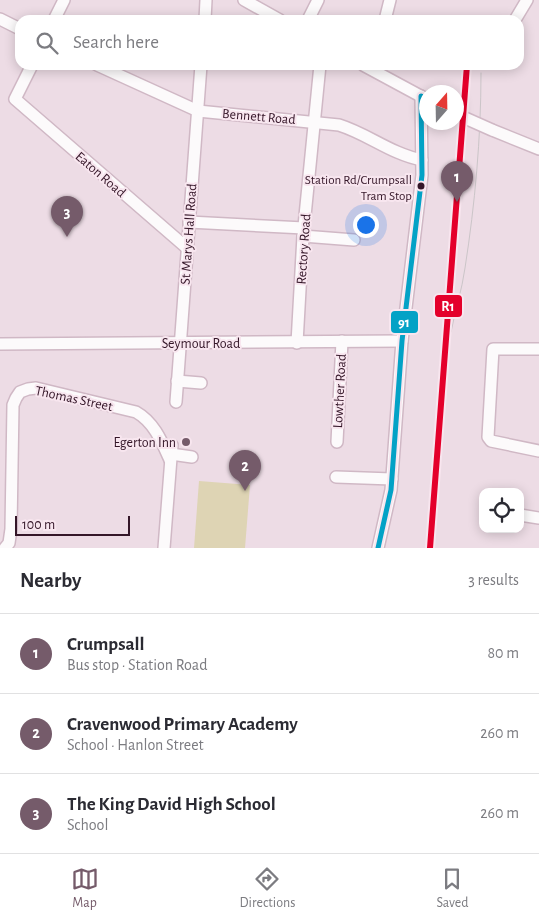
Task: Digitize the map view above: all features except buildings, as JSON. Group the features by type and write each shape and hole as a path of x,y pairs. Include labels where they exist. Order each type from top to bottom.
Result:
{"street":[{"path":"56,15 64,0"},
{"path":"205,15 206,0"},
{"path":"244,0 271,15"},
{"path":"310,15 318,0"},
{"path":"386,15 390,0"},
{"path":"518,15 527,0"},
{"path":"0,19 15,26"},
{"name":"Eaton Road","path":"30,70 15,99 187,248"},
{"name":"Bennett Road","path":"108,70 198,110 339,125 354,130 383,146 422,160"},
{"name":"St Marys Hall Road","path":"176,402 202,70"},
{"name":"Rectory Road","path":"297,343 304,232 319,70"},
{"path":"372,70 419,95"},
{"path":"464,118 538,147"},
{"path":"378,548 392,478 402,341 418,215 423,130"},
{"path":"189,222 304,232 354,240"},
{"name":"Lowther Road","path":"337,442 342,341"},
{"name":"Seymour Road","path":"0,344 402,341"},
{"path":"539,349 493,349 488,436 491,441 539,451"},
{"path":"177,381 201,382"},
{"name":"Thomas Street","path":"5,548 10,536 13,405 16,398 24,390 32,388 48,391 136,412 146,418 152,425 171,453"},
{"path":"164,548 171,453 192,457"},
{"path":"336,477 392,478"},
{"path":"524,516 539,518"}],"shaded area":[{"path":"199,481 250,485 245,548 194,548"}],"tram line":[{"path":"451,332 464,276 472,220 479,146 481,73"}],"transit line":[{"name":"R1","path":"430,548 467,70"},
{"name":"91","path":"378,548 391,490 402,341 422,175 421,130"}],"place":[{"name":"Station Rd/Crumpsall Tram Stop","path":"421,186"},
{"name":"Crumpsall","path":"457,202"},
{"name":"The King David High School","path":"67,237"},
{"name":"Egerton Inn","path":"186,442"},
{"name":"Cravenwood Primary Academy","path":"245,491"}]}
